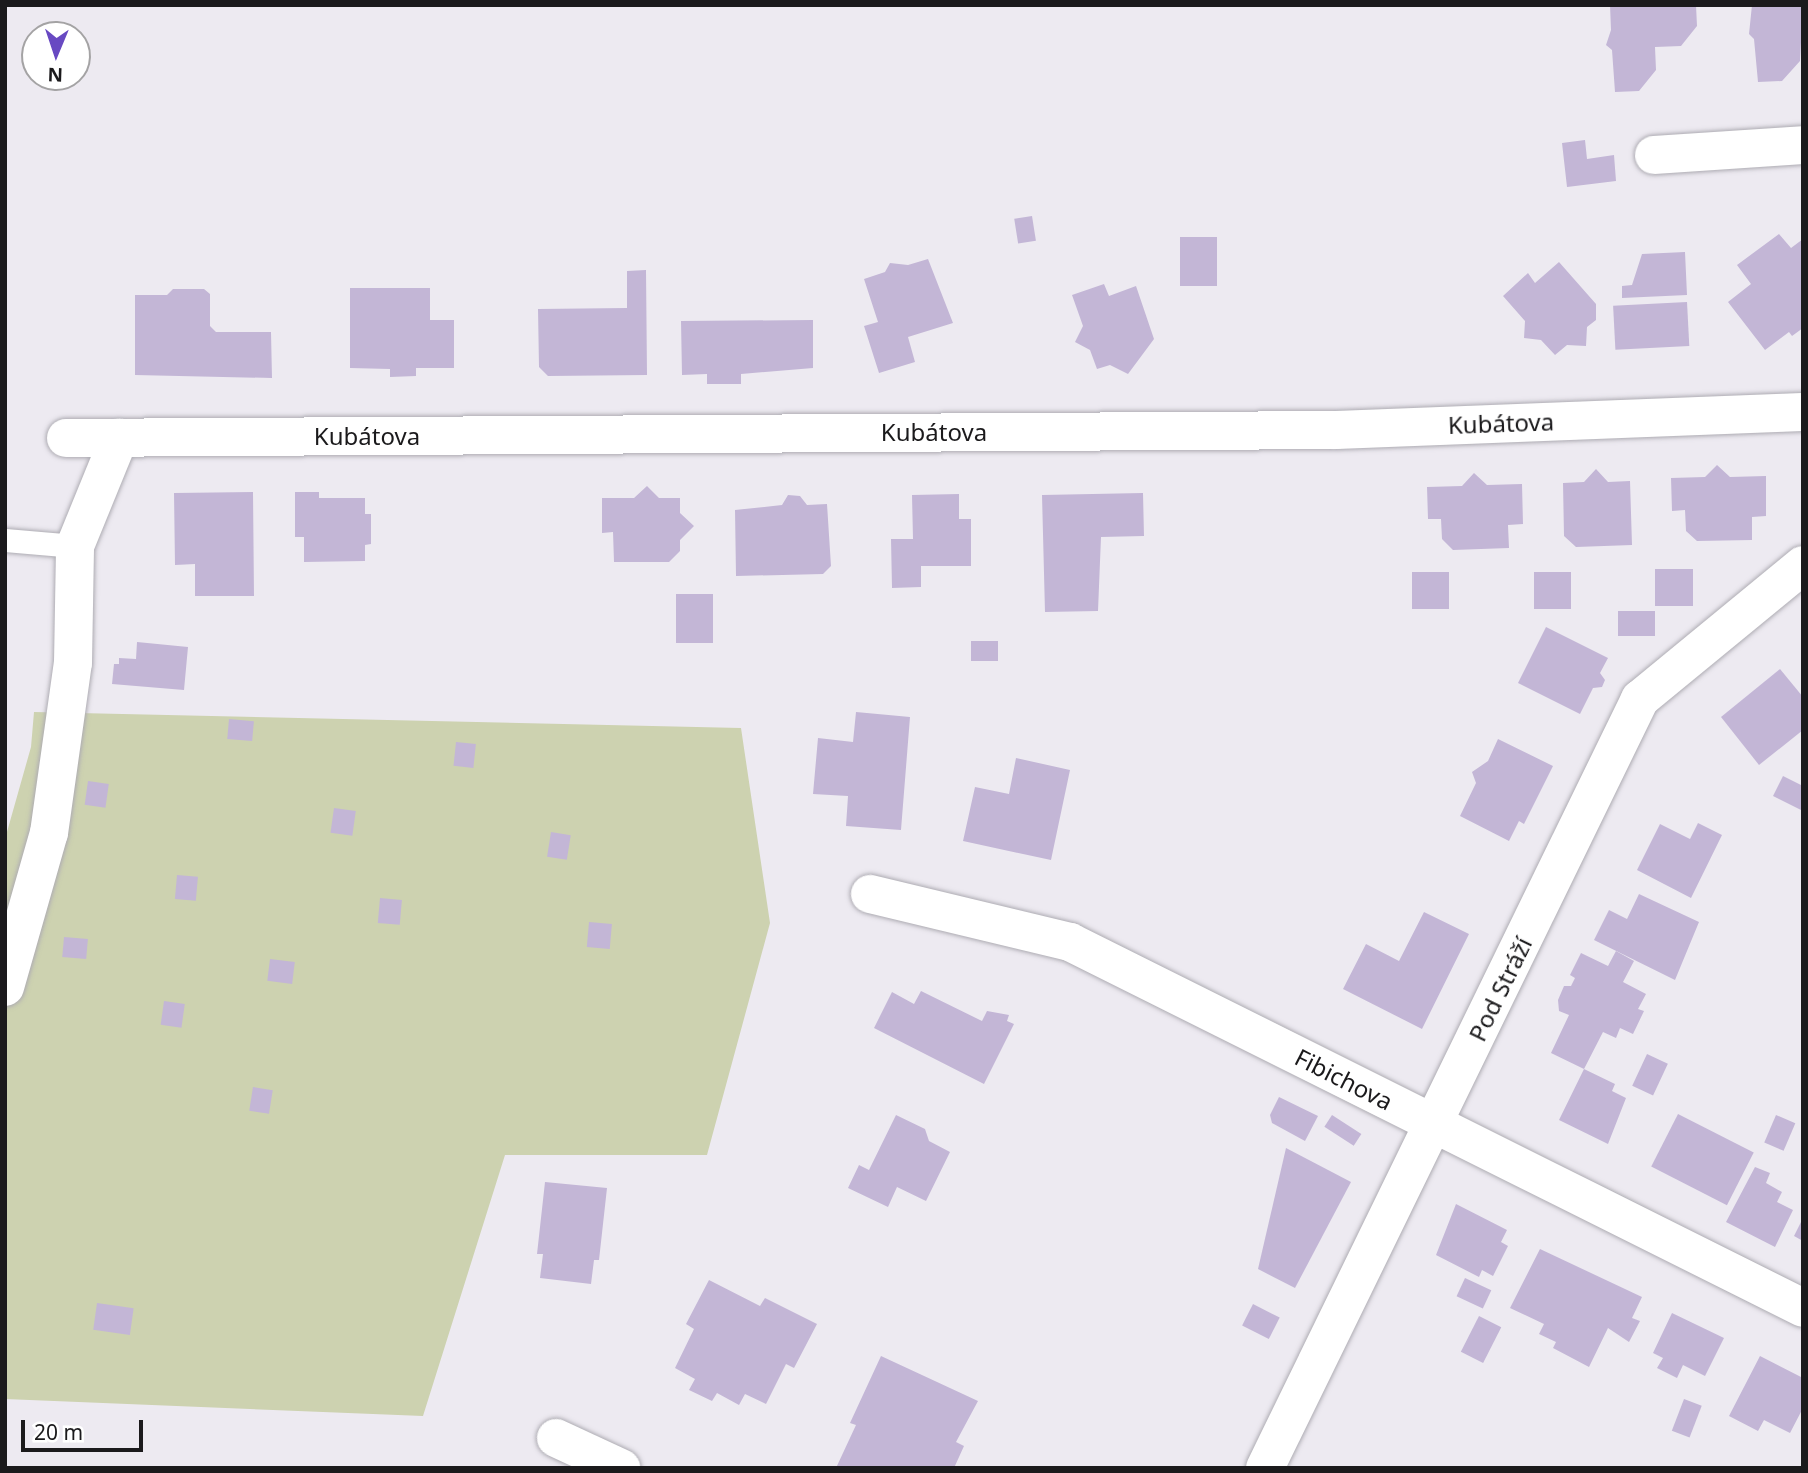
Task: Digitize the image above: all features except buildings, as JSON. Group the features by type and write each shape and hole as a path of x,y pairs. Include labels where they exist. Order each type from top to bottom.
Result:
{"street":[{"path":"1654,155 1803,145"},
{"name":"Kubátova","path":"66,438 1336,430 1803,412"},
{"path":"5,987 48,833 73,663 75,546 119,438"},
{"name":"Pod Stráží","path":"1265,1468 1640,699 1803,565"},
{"name":"Fibichova","path":"870,894 1070,942 1803,1308"},
{"path":"556,1438 621,1468"}],"lane":[{"path":"5,540 75,546"}],"green space":[{"path":"34,712 741,728 770,923 707,1155 505,1155 423,1416 5,1399 5,839 31,747"}]}
